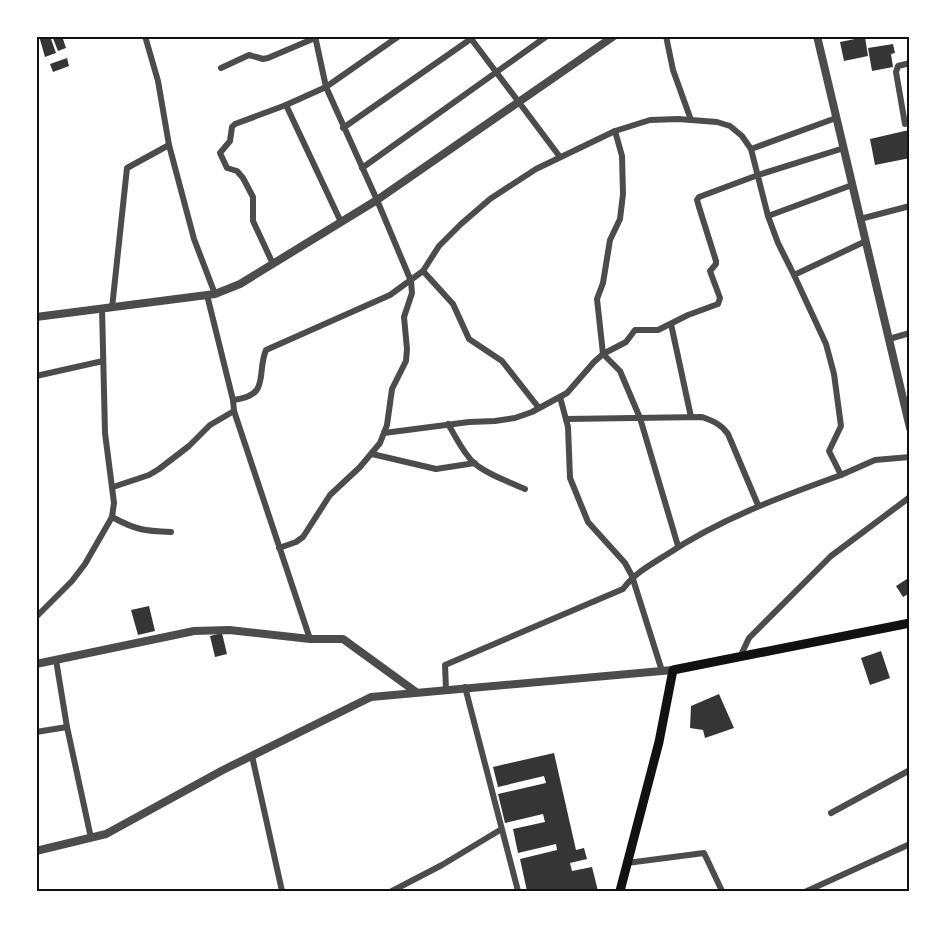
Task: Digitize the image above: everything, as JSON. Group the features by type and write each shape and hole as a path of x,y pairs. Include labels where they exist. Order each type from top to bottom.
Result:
{"main road":[{"path":"620,891 659,742 673,670 910,623"}],"street":[{"path":"145,36 158,81 169,145 211,295 234,411 310,639"},
{"path":"273,264 253,221 254,202 248,188 240,173 227,168 220,153 230,141 230,130 236,124 326,87 399,36"},
{"path":"362,168 547,36"},
{"path":"36,317 211,295 240,284 377,200 614,36"},
{"path":"666,36 673,70 691,120"},
{"path":"817,36 910,428"},
{"path":"221,68 249,55 268,58 315,37 326,87 411,281 412,293 404,317 406,360 392,389 384,433 372,454 330,495 303,537 279,548"},
{"path":"343,128 471,37 560,157"},
{"path":"905,124 896,72 898,66 910,63"},
{"path":"286,105 341,222"},
{"path":"751,149 837,118"},
{"path":"233,400 250,396 258,388 262,380 266,350 390,295 411,281 423,271 439,246 461,224 490,199 536,169 615,131 650,120 717,122 730,126 742,136 751,149 768,216 778,243 826,344 834,374 841,426 829,451 841,475"},
{"path":"615,131 622,156 624,194 620,219 610,240 603,283 597,299 603,354 620,371 640,418 678,546"},
{"path":"112,308 127,168 169,145"},
{"path":"384,433 515,418 560,397 577,384 584,373 603,354 626,342 635,330 654,331 720,302 710,271 716,261 697,200 699,197 758,175 844,148"},
{"path":"768,216 852,185"},
{"path":"861,219 910,206"},
{"path":"794,275 866,241"},
{"path":"423,271 453,304 469,339 502,361 539,408"},
{"path":"36,617 72,581 85,564 112,517 113,487 105,433 102,308"},
{"path":"671,324 691,417"},
{"path":"889,339 910,333"},
{"path":"36,376 103,361"},
{"path":"560,397 568,427 570,478 588,522 625,563 632,576 662,671"},
{"path":"113,487 149,475 159,469 195,442 210,424 234,411"},
{"path":"566,419 702,417 723,426 758,505"},
{"path":"448,424 475,463 525,489"},
{"path":"372,454 436,469 475,463"},
{"path":"446,689 445,665 623,589 632,576 696,535 758,505 875,460 910,457"},
{"path":"740,657 749,638 831,556 910,497"},
{"path":"112,517 142,531 171,532"},
{"path":"36,664 194,631 230,630 310,639 343,639 416,692"},
{"path":"56,660 91,838"},
{"path":"36,851 106,834 252,756 371,697 673,670"},
{"path":"465,687 500,830 518,891"},
{"path":"36,732 68,727"},
{"path":"252,756 282,891"},
{"path":"831,813 910,770"},
{"path":"392,891 500,830"},
{"path":"807,891 910,843"},
{"path":"627,863 705,853 722,891"}],"building":[{"path":"39,36 50,36 56,53 45,57"},
{"path":"52,36 62,36 66,48 58,51"},
{"path":"865,37 868,56 844,61 840,42"},
{"path":"893,44 895,53 891,54 893,67 872,71 868,48"},
{"path":"67,58 69,66 53,72 50,64"},
{"path":"909,130 910,158 875,165 870,139"},
{"path":"910,577 910,593 903,597 896,586"},
{"path":"149,606 155,631 138,635 131,610"},
{"path":"222,633 227,654 215,657 210,636"},
{"path":"881,651 890,678 870,685 861,658"},
{"path":"719,694 734,728 705,738 703,730 690,728 691,706"},
{"path":"554,753 576,850 584,848 587,859 570,863 572,871 592,867 598,891 527,891 520,859 557,850 556,844 518,853 513,829 545,822 543,814 505,823 498,794 546,783 544,776 498,787 493,767"}]}
